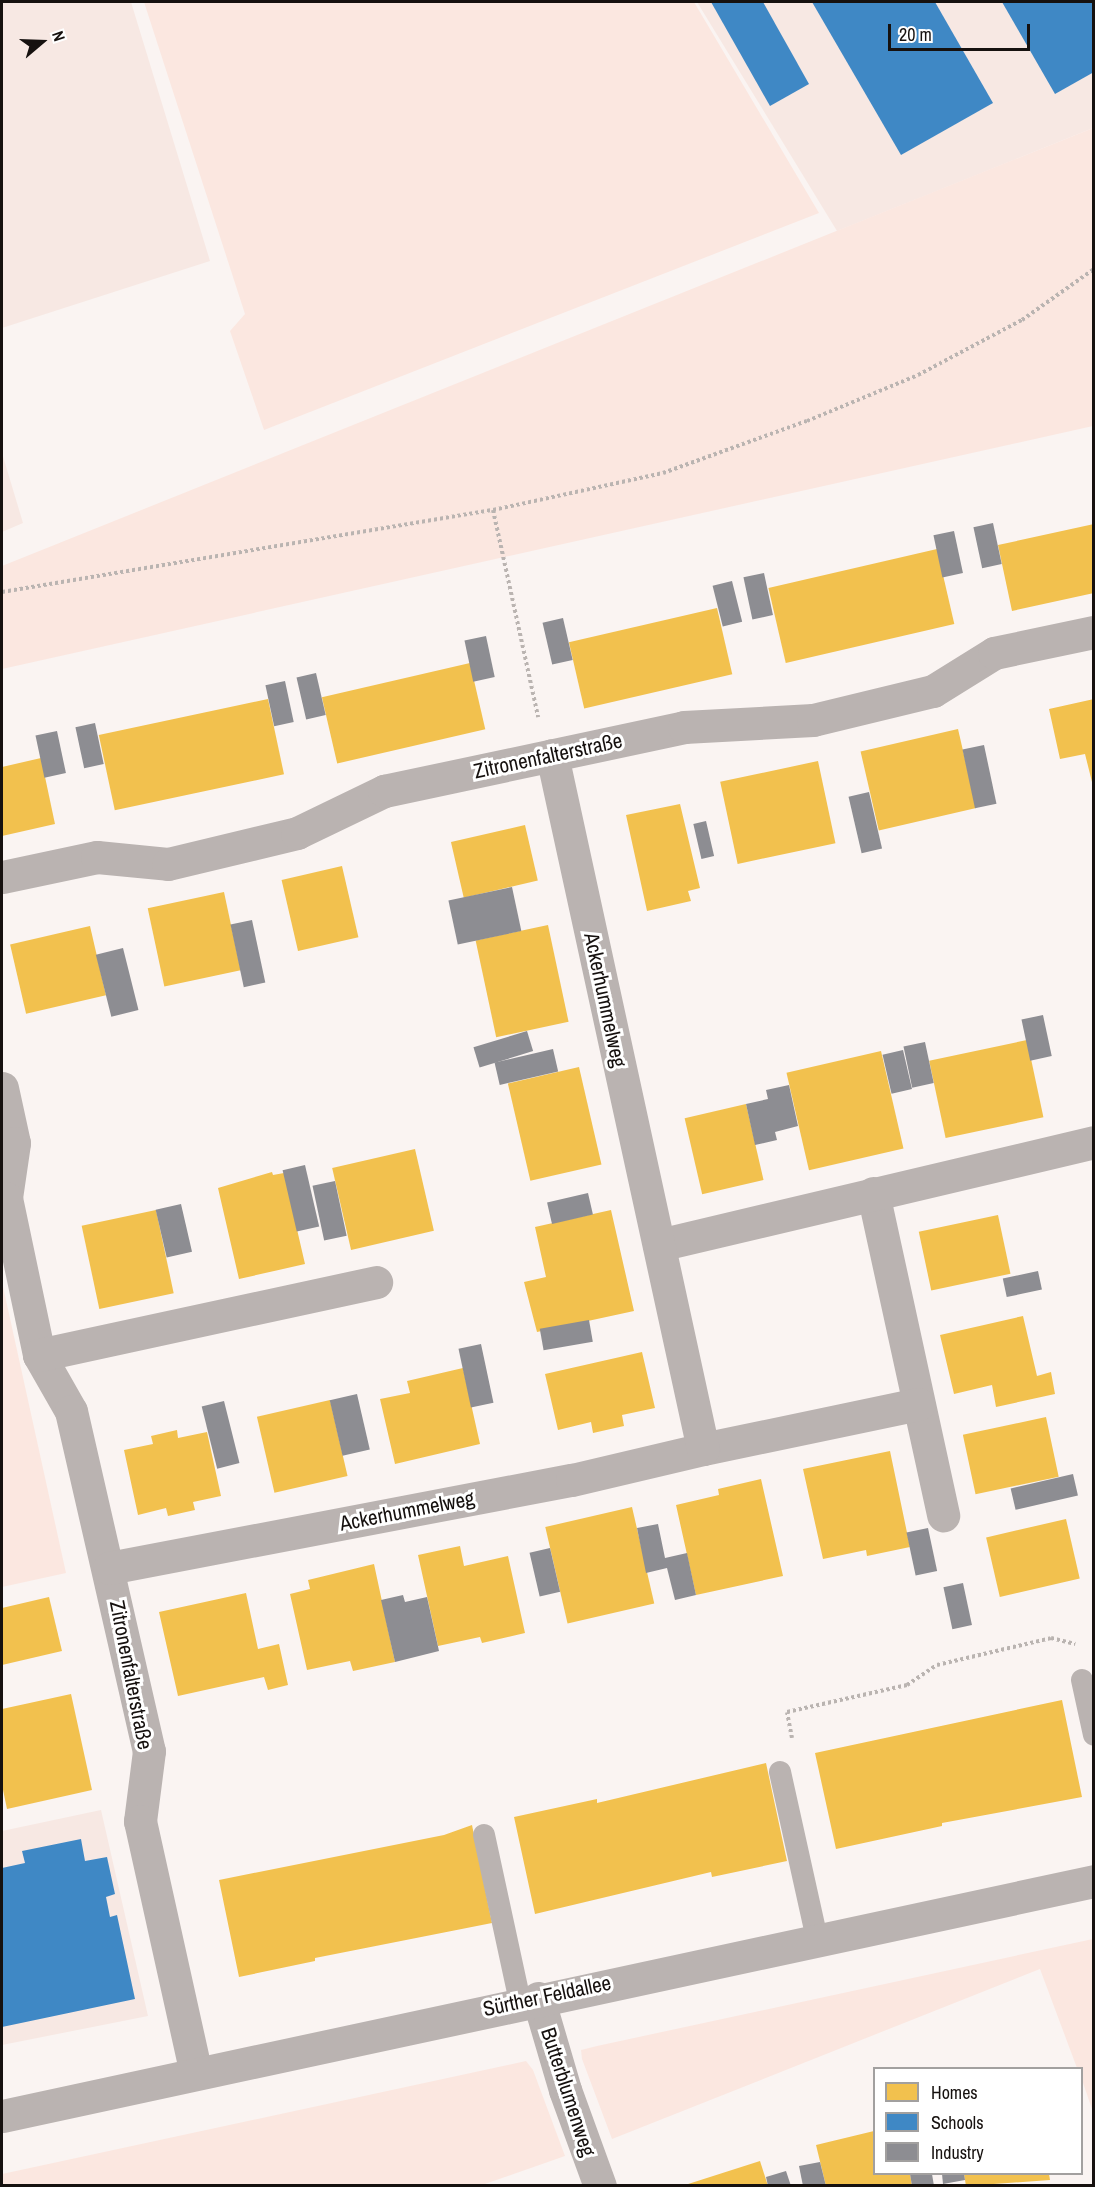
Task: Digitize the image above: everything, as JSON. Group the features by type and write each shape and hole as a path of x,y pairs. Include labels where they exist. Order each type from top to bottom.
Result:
{"street":[{"name":"Zitronenfalterstraße","path":"2,877 97,857 168,864 297,833 384,790 684,727 813,720 933,691 994,653 1094,632"},
{"name":"Ackerhummelweg","path":"549,755 703,1449"},
{"name":"Zitronenfalterstraße","path":"2,1088 14,1143 6,1198 39,1355 71,1411 109,1568 149,1751 140,1821 196,2073"},
{"path":"659,1245 1094,1142"},
{"path":"873,1193 943,1515"},
{"path":"39,1355 376,1282"},
{"name":"Ackerhummelweg","path":"109,1568 572,1480 703,1449 918,1404"},
{"name":"Sürther Feldallee","path":"2,2116 529,2000 1094,1881"},
{"name":"Butterblumenweg","path":"529,2000 600,2186"}],"lane":[{"path":"1082,1680 1094,1735"},
{"path":"780,1772 817,1939"},
{"path":"484,1835 529,2000"}],"path":[{"path":"2,592 493,510 663,472 807,421 918,375 1011,326 1094,269"},
{"path":"493,510 549,755"},
{"path":"794,1745 787,1712 907,1685 937,1665 1051,1638 1086,1647"}],"shaded area":[{"path":"2,2 131,2 210,261 2,328"},
{"path":"144,2 694,2 819,213 264,430 230,331 245,314"},
{"path":"697,2 1093,2 1093,128 837,231"},
{"path":"1093,128 1093,426 2,669 2,566"},
{"path":"2,453 23,523 2,532"},
{"path":"2,1282 66,1573 2,1587"},
{"path":"101,1810 148,2016 2,2045 2,1831"},
{"path":"1093,1939 1093,2112 1083,2083 1083,2067 1077,2067 1040,1969 612,2139 582,2059 581,2050"},
{"path":"526,2061 533,2070 565,2156 482,2185 2,2185 2,2174"}],"building: Homes":[{"path":"1094,524 1094,593 1012,611 998,545"},
{"path":"937,549 954,624 786,663 768,588"},
{"path":"717,608 732,674 584,708 569,642"},
{"path":"470,663 485,729 337,763 322,697"},
{"path":"268,699 284,774 115,810 99,735"},
{"path":"1094,699 1093,786 1085,754 1060,759 1049,709"},
{"path":"958,729 976,808 879,830 861,751"},
{"path":"41,758 55,824 2,836 2,767"},
{"path":"818,761 835,843 738,864 720,782"},
{"path":"680,804 700,888 688,891 691,901 647,911 626,815"},
{"path":"525,825 538,881 464,898 451,842"},
{"path":"342,866 358,937 298,951 282,880"},
{"path":"224,892 241,970 164,986 148,908"},
{"path":"548,925 569,1022 496,1037 476,940"},
{"path":"90,926 106,995 26,1014 10,944"},
{"path":"1027,1040 1043,1117 946,1138 929,1061"},
{"path":"881,1051 903,1148 809,1170 786,1073"},
{"path":"579,1067 601,1164 530,1181 508,1083"},
{"path":"746,1104 764,1180 702,1194 685,1118"},
{"path":"415,1149 434,1231 351,1250 332,1168"},
{"path":"272,1172 273,1175 284,1173 305,1264 239,1279 218,1188"},
{"path":"156,1210 174,1293 99,1309 82,1226"},
{"path":"611,1210 634,1311 537,1332 524,1282 546,1277 535,1227"},
{"path":"998,1215 1010,1274 931,1291 919,1232"},
{"path":"1023,1316 1037,1376 1051,1372 1055,1394 996,1407 992,1385 954,1394 940,1335"},
{"path":"642,1352 655,1408 622,1415 624,1426 593,1433 591,1422 558,1430 545,1374"},
{"path":"463,1368 480,1444 395,1464 380,1399 410,1393 407,1381"},
{"path":"330,1400 348,1476 274,1493 257,1417"},
{"path":"1046,1417 1059,1477 976,1494 963,1435"},
{"path":"177,1430 178,1438 207,1432 221,1496 193,1502 195,1510 168,1516 166,1508 138,1515 124,1450 153,1444 151,1436"},
{"path":"890,1451 910,1547 867,1556 866,1550 823,1559 803,1469"},
{"path":"761,1479 783,1576 696,1595 676,1505 719,1495 718,1489"},
{"path":"632,1507 654,1603 568,1623 545,1527"},
{"path":"1066,1519 1080,1578 1000,1597 986,1537"},
{"path":"460,1546 464,1566 508,1556 525,1633 482,1643 480,1637 438,1646 418,1555"},
{"path":"374,1564 395,1662 353,1671 350,1661 307,1670 290,1594 310,1589 308,1580"},
{"path":"246,1593 258,1649 279,1644 288,1685 268,1690 264,1677 178,1696 159,1612"},
{"path":"49,1597 62,1651 2,1665 2,1608"},
{"path":"71,1694 92,1790 7,1809 2,1785 2,1709"},
{"path":"1062,1700 1082,1797 942,1823 942,1826 836,1849 815,1753"},
{"path":"766,1763 787,1861 712,1877 711,1872 535,1914 514,1817 597,1799 597,1803"},
{"path":"472,1825 492,1923 315,1958 315,1961 239,1977 219,1880 444,1835"},
{"path":"873,2131 873,2175 910,2175 912,2186 826,2186 816,2145"},
{"path":"760,2161 768,2186 685,2186 685,2185"},
{"path":"964,2175 1049,2175 1050,2180 966,2186"}],"building: Schools":[{"path":"711,2 763,2 809,84 770,106"},
{"path":"812,2 935,2 993,103 901,155"},
{"path":"1002,2 1094,2 1094,72 1055,94"},
{"path":"81,1839 85,1861 107,1857 115,1894 106,1897 110,1917 117,1915 135,1999 2,2027 2,1868 25,1863 22,1851"}],"building: Industry":[{"path":"993,523 1002,564 982,568 973,527"},
{"path":"954,531 963,573 942,577 933,535"},
{"path":"764,573 773,615 752,619 743,577"},
{"path":"732,581 742,622 723,627 713,586"},
{"path":"563,618 573,660 552,665 543,623"},
{"path":"486,636 495,677 473,682 464,641"},
{"path":"316,673 326,715 306,719 297,677"},
{"path":"285,681 294,722 274,726 265,685"},
{"path":"95,723 104,764 84,768 75,727"},
{"path":"57,731 66,773 44,778 35,736"},
{"path":"984,745 996,804 975,808 962,750"},
{"path":"869,792 882,849 862,853 849,797"},
{"path":"706,821 714,856 701,859 693,824"},
{"path":"512,887 521,931 458,945 448,901"},
{"path":"252,920 265,983 244,987 230,925"},
{"path":"123,948 138,1010 111,1017 96,955"},
{"path":"1043,1015 1052,1056 1030,1061 1021,1020"},
{"path":"527,1031 533,1051 480,1067 473,1047"},
{"path":"925,1042 934,1083 912,1088 903,1047"},
{"path":"553,1049 558,1071 500,1085 495,1062"},
{"path":"903,1050 912,1089 892,1094 883,1055"},
{"path":"789,1085 798,1126 775,1132 777,1140 755,1145 746,1104 768,1099 766,1090"},
{"path":"305,1165 319,1226 297,1232 283,1170"},
{"path":"335,1181 347,1236 324,1241 313,1186"},
{"path":"588,1193 593,1214 552,1224 547,1202"},
{"path":"181,1204 192,1252 167,1258 156,1210"},
{"path":"1038,1271 1042,1290 1007,1297 1003,1278"},
{"path":"589,1320 593,1342 544,1350 540,1329"},
{"path":"481,1344 493,1403 471,1407 459,1349"},
{"path":"357,1394 370,1450 343,1456 330,1400"},
{"path":"224,1401 239,1463 217,1469 202,1407"},
{"path":"1073,1474 1078,1495 1016,1510 1011,1488"},
{"path":"658,1524 665,1558 687,1553 696,1595 675,1600 667,1568 646,1573 637,1528"},
{"path":"928,1528 937,1571 916,1576 906,1533"},
{"path":"550,1548 560,1592 540,1597 530,1553"},
{"path":"963,1583 972,1625 952,1629 943,1587"},
{"path":"403,1595 405,1602 427,1597 439,1651 395,1662 381,1600"},
{"path":"820,2162 826,2186 803,2186 799,2166"},
{"path":"786,2171 791,2186 768,2186 766,2177"},
{"path":"910,2175 932,2175 934,2186 912,2186"},
{"path":"942,2175 964,2175 965,2180 943,2184"}]}
